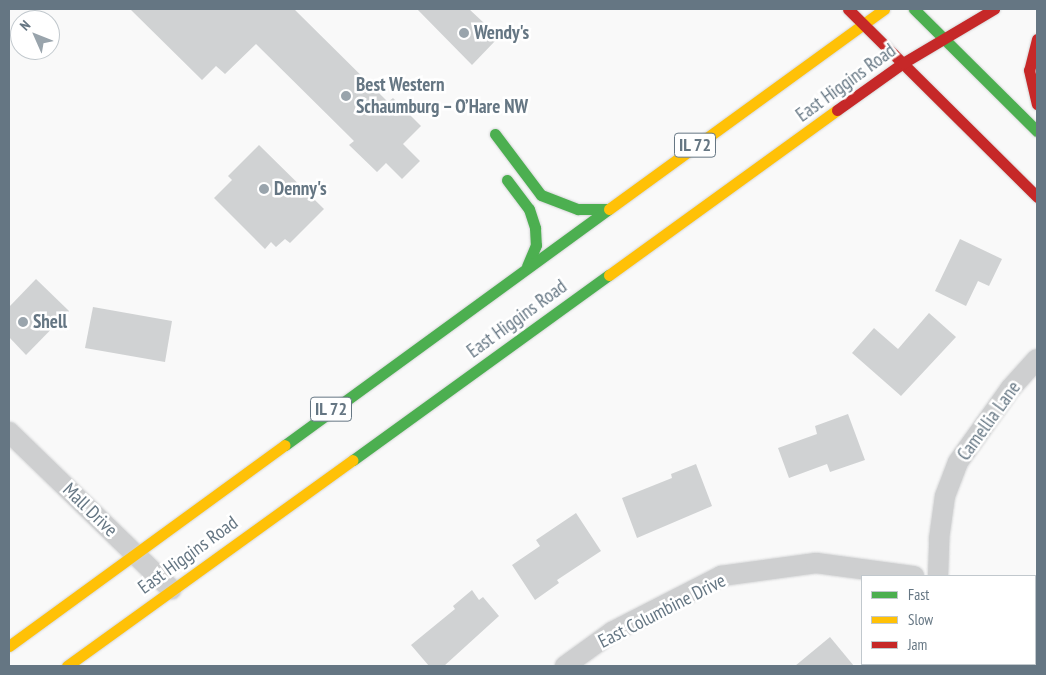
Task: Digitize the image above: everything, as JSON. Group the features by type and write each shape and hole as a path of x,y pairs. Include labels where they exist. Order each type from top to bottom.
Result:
{"main road":[{"path":"848,9 1037,197"},
{"name":"East Higgins Road","path":"9,646 134,552 884,9"},
{"path":"914,9 1037,131"},
{"name":"East Higgins Road","path":"66,666 902,64 942,37 994,9"},
{"path":"1037,39 1029,70 1037,104"},
{"path":"495,134 541,194 578,209 606,209"},
{"path":"497,166 528,209 535,228 536,245 527,266"}],"street":[{"name":"Camellia Lane","path":"938,575 939,539 945,496 958,462 1010,389 1037,359"},
{"name":"Mall Drive","path":"9,432 171,589"},
{"name":"East Columbine Drive","path":"565,666 612,632 721,576 816,563 906,575"}],"building":[{"name":"Best Western Schaumburg – O’Hare NW","path":"130,9 294,9 388,102 393,98 421,126 403,144 420,161 402,179 386,163 377,172 349,145 354,141 256,44 225,74 216,66 202,80"},
{"name":"Wendy's","path":"417,9 469,9 484,23 481,26 496,40 472,65"},
{"name":"Denny's","path":"259,145 324,209 290,243 285,239 276,247 271,242 265,249 214,198 232,180 228,176"},
{"path":"960,239 1002,259 989,286 978,281 966,306 935,291"},
{"name":"Shell","path":"36,279 69,311 26,355 9,337 9,307"},
{"name":"Shell","path":"93,307 172,321 165,362 85,348"},
{"path":"929,313 956,337 901,396 852,353 874,328 898,349"},
{"path":"848,414 865,460 830,472 827,464 789,478 778,448 817,434 815,426"},
{"path":"696,464 712,506 637,538 622,498 672,478 671,474"},
{"path":"576,513 601,551 557,580 559,583 535,600 512,565 540,546 536,540"},
{"path":"472,590 479,600 483,597 499,616 444,666 429,666 411,645 455,609 453,606"},
{"path":"830,637 854,666 795,666"}],"traffic: fast":[{"path":"914,9 1037,131"},
{"path":"495,134 541,195 578,209 606,209"},
{"path":"507,180 529,209 535,228 536,245 527,266"},
{"path":"285,445 609,209"},
{"path":"353,460 609,275"}],"traffic: slow":[{"path":"609,209 884,9"},
{"path":"609,275 837,110"},
{"path":"9,646 285,445"},
{"path":"67,666 353,460"}],"traffic: jam":[{"path":"848,9 1037,197"},
{"path":"837,110 903,63 994,9"},
{"path":"1037,39 1029,70 1037,104"}],"place":[{"name":"Wendy's","path":"464,33"},
{"name":"Best Western Schaumburg – O’Hare NW","path":"346,96"},
{"name":"Denny's","path":"264,189"},
{"name":"Shell","path":"23,322"}]}
